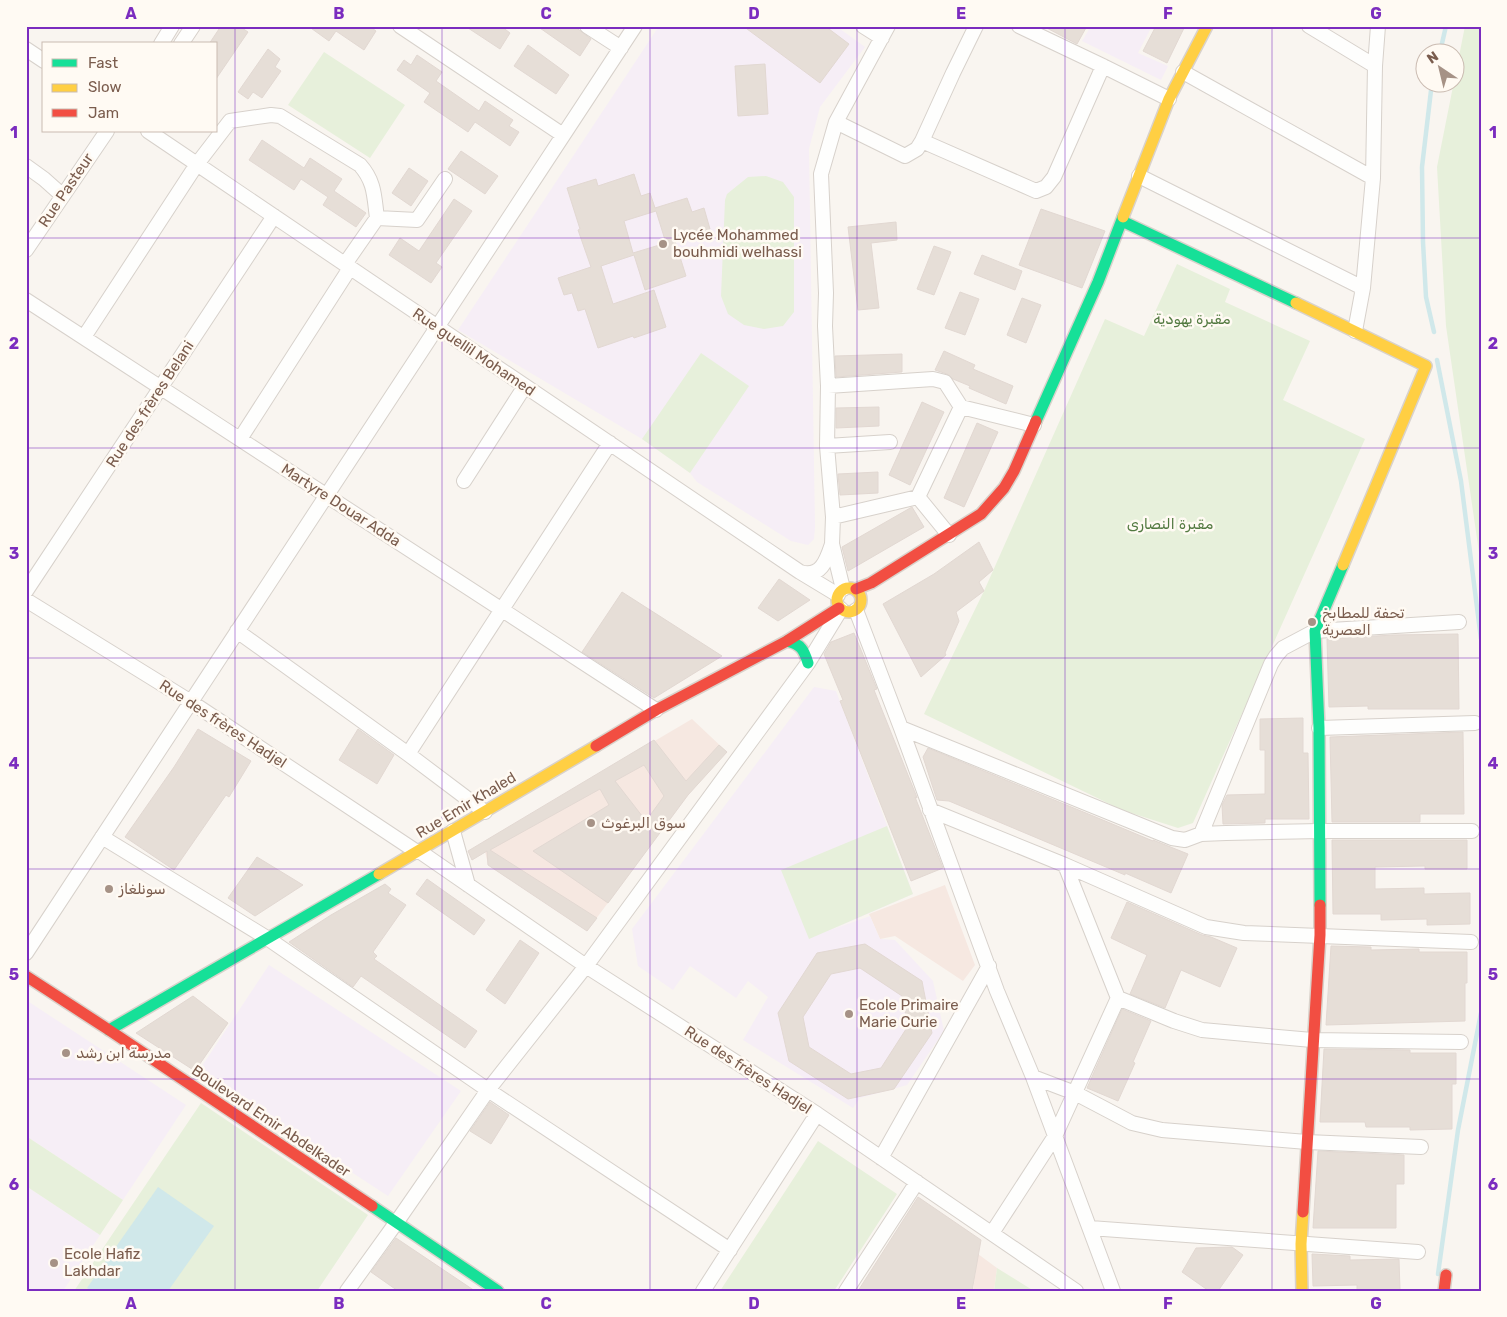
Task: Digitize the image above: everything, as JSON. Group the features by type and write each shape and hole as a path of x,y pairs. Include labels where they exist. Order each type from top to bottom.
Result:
{"street":[{"path":"162,42 172,26"},
{"path":"182,42 193,26"},
{"path":"400,26 563,135"},
{"path":"588,26 621,48"},
{"path":"26,953 635,26"},
{"path":"347,1291 488,1090 586,966 808,662 843,598 859,592 862,600 861,604 856,610 848,613 843,598 832,544 833,517 827,446 826,293 821,174 836,122 885,32 863,26"},
{"path":"836,122 905,156 917,149 976,26"},
{"path":"1019,26 1040,31 1103,66 1169,99"},
{"name":"Rue Emir Khaled","path":"109,1030 453,831 656,710 787,641 843,598 871,583 981,514 1004,488 1014,471 1098,282 1169,99 1208,26"},
{"path":"1309,26 1375,66"},
{"path":"1355,331 1364,288 1373,178 1375,66 1378,26"},
{"path":"26,49 42,60"},
{"path":"922,141 1036,191 1046,187 1054,177 1103,66"},
{"path":"1183,72 1373,178"},
{"path":"84,337 197,164 230,121 271,115 280,116 360,165 368,174 372,186 377,218 240,439"},
{"name":"Rue Pasteur","path":"26,250 106,132"},
{"name":"Rue guellil Mohamed","path":"149,132 800,572 843,598"},
{"path":"26,166 63,196"},
{"path":"1139,176 1364,288"},
{"path":"377,218 416,220 446,180"},
{"name":"Rue des frères Belani","path":"26,591 274,216"},
{"path":"1122,221 1426,366 1315,631 1319,728 1320,935 1312,1040 1301,1244 1302,1291"},
{"name":"Martyre Douar Adda","path":"26,300 656,710"},
{"path":"828,386 934,380 945,382 961,407 1034,425"},
{"path":"464,481 525,386"},
{"path":"918,497 961,407"},
{"path":"827,446 890,442"},
{"path":"408,754 610,443"},
{"path":"833,517 918,497"},
{"path":"918,497 949,535"},
{"path":"800,572 805,574 819,570 824,565 832,544"},
{"name":"Rue des frères Hadjel","path":"26,600 191,702 418,851 586,966 817,1114 1076,1291"},
{"path":"856,610 997,991 1033,1076 1113,1291"},
{"path":"1201,834 1276,656 1283,648 1315,631 1459,622"},
{"path":"237,631 408,754 484,812"},
{"path":"787,641 799,643 805,650 808,662"},
{"path":"1319,728 1475,723"},
{"path":"901,728 1172,838 1185,840 1201,834 1320,831 1472,831"},
{"path":"930,810 1065,865 1206,927 1244,933 1471,942"},
{"path":"453,831 468,885"},
{"path":"102,837 268,938 488,1090 730,1250"},
{"path":"1065,865 1118,998 1174,1021 1202,1030 1312,1040 1461,1042"},
{"path":"881,1158 989,966"},
{"name":"Boulevard Emir Abdelkader","path":"26,976 498,1291"},
{"path":"992,1233 1055,1136 1118,998"},
{"path":"1033,1076 1075,1093 1132,1123 1162,1130 1308,1142 1421,1146"},
{"path":"703,1291 817,1114"},
{"path":"846,1291 917,1182"},
{"path":"1090,1228 1418,1252"},
{"path":"1444,1291 1446,1276"}],"shaded area":[{"name":"Lycée Mohammed bouhmidi welhassi","path":"659,26 836,26 865,47 820,107 809,149 815,527 814,539 808,545 791,541 697,482 690,473 642,439 458,330"},
{"path":"1091,26 1152,26 1138,53 1168,66 1161,80 1082,41"},
{"path":"814,687 836,691 913,894 831,930 870,916 880,939 895,940 933,981 944,1031 907,1085 860,1098 853,1108 743,1040 768,997 748,981 736,998 690,966 673,990 638,966 632,929"},
{"name":"سوق البرغوث","path":"692,719 727,752 688,795 587,931 488,865 483,842"},
{"path":"945,885 975,965 963,981 895,936 880,939 869,914"},
{"path":"269,965 461,1091 388,1196 198,1072"},
{"name":"مدرسة ابن رشد","path":"26,1000 186,1105 123,1200 26,1136"},
{"name":"Ecole Hafiz Lakhdar","path":"26,1186 100,1235 63,1291 26,1291"},
{"path":"978,1254 997,1268 994,1291 973,1291"}],"green space":[{"path":"1465,26 1481,26 1481,566 1446,326 1437,167 1452,92 1464,92 1464,42 1462,42"},
{"path":"324,52 405,105 370,158 288,105"},
{"path":"766,176 783,182 794,197 794,312 783,326 764,329 744,325 728,314 721,296 725,200 727,194 748,177"},
{"name":"مقبرة النصارى","path":"1177,264 1230,289 1225,302 1310,341 1283,400 1365,439 1193,823 1178,828 1122,810 924,714 984,591 1105,319 1144,336"},
{"path":"701,353 749,386 690,473 642,439"},
{"path":"887,826 913,894 809,939 781,870"},
{"path":"201,1103 368,1215 317,1291 74,1291"},
{"path":"26,1136 123,1200 100,1235 26,1186"},
{"path":"818,1141 897,1194 834,1291 720,1291"},
{"path":"997,1268 1034,1291 994,1291"}],"water":[{"path":"158,1187 214,1226 168,1291 92,1291 87,1288"}],"building":[{"path":"221,26 239,26 248,32 218,76 218,42 210,42"},
{"path":"308,26 369,26 376,31 364,50 336,31 329,41"},
{"path":"465,26 501,26 510,33 500,49"},
{"path":"537,26 574,26 591,39 580,56"},
{"path":"743,26 825,26 849,44 820,83"},
{"path":"1043,26 1087,26 1077,44"},
{"path":"1156,26 1185,26 1167,63 1143,51"},
{"path":"528,45 569,75 556,94 514,66"},
{"path":"268,49 280,59 275,67 281,71 262,98 253,92 248,99 238,92"},
{"path":"417,55 442,72 436,81 479,111 485,101 513,120 509,126 519,132 510,146 475,122 468,132 424,102 430,93 397,70 404,60 411,65"},
{"path":"765,64 768,114 738,116 735,66"},
{"path":"262,140 304,168 310,158 342,179 334,191 366,213 356,227 323,205 328,197 301,179 294,190 249,160"},
{"path":"461,151 498,176 485,194 448,169"},
{"path":"409,168 428,181 411,206 392,193"},
{"path":"634,174 641,196 650,193 655,208 687,198 692,212 704,208 710,229 675,241 686,276 645,290 634,255 601,266 613,304 654,290 666,327 598,348 585,309 578,311 572,293 564,295 558,278 591,267 578,230 580,229 567,188 596,179 598,186","holes":["656,211 666,243 633,253 624,221"]},
{"path":"454,199 472,211 436,263 442,267 431,283 389,255 400,238 419,251"},
{"path":"1041,209 1105,231 1082,288 1019,265"},
{"path":"896,222 897,240 871,243 879,308 858,310 848,227"},
{"path":"934,246 951,252 934,295 917,289"},
{"path":"982,255 1022,271 1015,290 974,274"},
{"path":"960,292 979,299 965,335 945,328"},
{"path":"1022,298 1041,305 1026,343 1007,335"},
{"path":"944,351 975,365 973,369 1013,386 1006,404 969,388 970,386 953,379 947,374 935,370"},
{"path":"902,354 902,372 836,377 835,356"},
{"path":"922,402 944,412 910,485 889,475"},
{"path":"879,407 879,426 836,428 836,408"},
{"path":"977,423 998,432 964,507 944,498"},
{"path":"878,472 878,493 840,495 838,474"},
{"path":"912,507 924,527 848,571 842,547"},
{"path":"979,542 993,570 979,582 984,591 956,612 959,621 945,653 946,655 921,677 883,604 934,574"},
{"path":"779,579 810,600 778,621 758,608"},
{"path":"622,592 722,656 654,698 582,652"},
{"path":"854,633 877,689 874,690 943,868 911,881 840,701 843,700 824,654 831,642"},
{"path":"1458,634 1459,709 1368,709 1368,706 1329,707 1327,639"},
{"path":"1303,718 1303,753 1308,753 1309,819 1265,819 1265,823 1223,824 1222,805 1227,795 1265,794 1265,750 1260,750 1260,719"},
{"path":"198,729 251,761 229,797 226,795 174,870 125,837"},
{"path":"358,729 394,755 377,784 339,760"},
{"path":"1463,732 1464,814 1420,814 1420,822 1332,822 1330,737"},
{"name":"سوق البرغوث","path":"654,740 686,781 719,745 727,752 688,795 608,903 533,851 609,805 600,789 490,850 597,918 587,931 488,865 487,851 472,860 468,851","holes":["644,765 664,796 646,821 615,781"]},
{"path":"928,748 1188,854 1171,893 949,801 937,800 923,757"},
{"path":"1332,840 1467,840 1467,869 1425,869 1425,866 1375,867 1375,889 1424,888 1424,894 1470,893 1470,924 1427,925 1427,919 1381,920 1381,914 1333,914"},
{"path":"257,857 303,885 255,916 228,898"},
{"path":"427,879 485,920 474,935 416,894"},
{"path":"385,884 391,889 388,893 406,905 373,952 377,956 374,959 477,1031 465,1048 361,976 353,987 289,942"},
{"path":"1127,902 1202,935 1237,948 1220,987 1181,970 1165,1008 1130,994 1147,955 1111,938"},
{"path":"520,940 539,953 505,1004 486,990"},
{"path":"865,944 922,981 932,1033 894,1089 848,1099 789,1061 778,1013 817,953","holes":["860,968 902,996 908,1026 881,1068 851,1074 809,1047 803,1017 831,974"]},
{"path":"1331,946 1371,947 1371,950 1419,949 1419,952 1467,952 1465,1021 1326,1025"},
{"path":"193,996 228,1023 195,1071 136,1033"},
{"path":"1122,1009 1151,1021 1118,1101 1087,1088"},
{"path":"1324,1049 1410,1050 1410,1053 1456,1053 1456,1084 1452,1084 1452,1129 1410,1130 1410,1127 1366,1127 1365,1122 1320,1122"},
{"path":"490,1102 509,1115 491,1144 470,1131"},
{"path":"1318,1151 1404,1155 1404,1184 1396,1184 1396,1228 1313,1228"},
{"path":"918,1197 981,1240 972,1291 858,1291"},
{"path":"396,1238 475,1291 398,1291 371,1272"},
{"path":"1232,1247 1243,1255 1218,1291 1209,1291 1182,1272 1196,1248"},
{"path":"1312,1254 1350,1256 1350,1260 1399,1259 1400,1290 1357,1291 1357,1285 1313,1286"}],"waterway":[{"path":"1442,42 1446,26"},
{"path":"1431,92 1422,167 1426,297 1434,332"},
{"path":"1437,360 1461,481 1481,639"},
{"path":"1438,1274 1458,1130 1481,1013"}],"traffic: fast":[{"path":"1036,421 1098,282 1123,217"},
{"path":"1122,221 1296,303"},
{"path":"1320,905 1319,728 1315,631 1343,565"},
{"path":"787,641 801,648 808,663"},
{"path":"109,1030 379,874"},
{"path":"372,1206 498,1291"}],"traffic: slow":[{"path":"1123,217 1169,99 1207,26"},
{"path":"1296,303 1426,366 1343,565"},
{"path":"844,588 854,588 861,595 861,600 861,605 854,612 844,612 837,605 837,595 844,588"},
{"path":"379,874 596,746"},
{"path":"1302,1291 1301,1244 1303,1212"}],"traffic: jam":[{"path":"856,589 871,583 981,514 1004,488 1014,471 1036,421"},
{"path":"596,746 656,710 787,641 839,608"},
{"path":"1303,1212 1320,935 1320,905"},
{"path":"26,976 372,1206"},
{"path":"1444,1291 1446,1275"}],"place":[{"name":"Lycée Mohammed bouhmidi welhassi","path":"663,244"},
{"name":"تحفة للمطابخ العصرية","path":"1312,622"},
{"name":"سوق البرغوث","path":"591,823"},
{"name":"سونلغاز","path":"109,889"},
{"name":"Ecole Primaire Marie Curie","path":"849,1014"},
{"name":"مدرسة ابن رشد","path":"66,1053"},
{"name":"Ecole Hafiz Lakhdar","path":"54,1263"}],"park label":[{"name":"مقبرة يهودية","path":"1192,319"}]}
